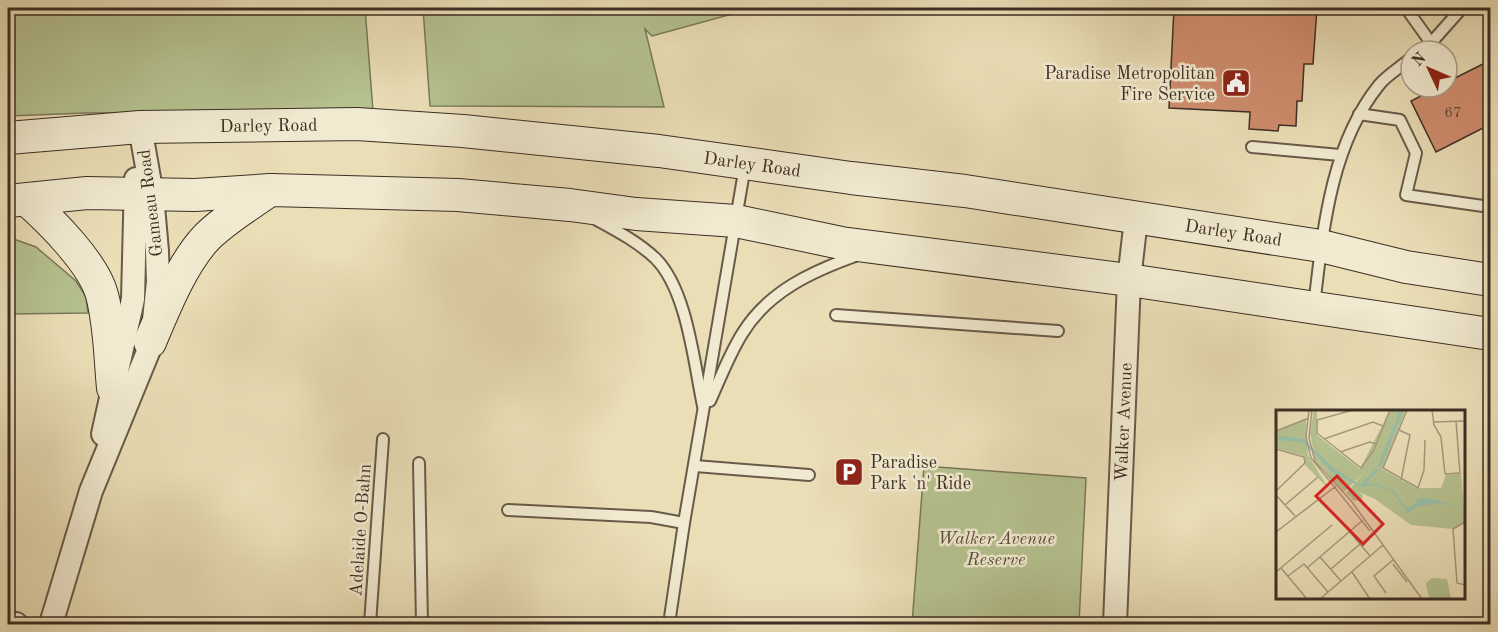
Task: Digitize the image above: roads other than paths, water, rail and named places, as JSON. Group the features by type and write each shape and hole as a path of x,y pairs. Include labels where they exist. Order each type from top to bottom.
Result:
{"main road":[{"name":"Darley Road","path":"8,138 140,127 357,124 463,132 659,151 964,191 1321,246 1406,267 1491,280"},
{"path":"150,342 185,269 205,239 271,190"},
{"path":"17,201 87,193 195,195 271,190 458,195 570,205 636,214 736,221 841,243 1130,280 1491,334"},
{"path":"17,201 64,238 93,275 102,293 107,320 113,388"}],"street":[{"name":"Gameau Road","path":"51,624 91,491 133,299 143,194 140,127"},
{"name":"Gameau Road","path":"91,491 148,352 154,320 158,282 157,251 143,194"},
{"name":"Walker Avenue","path":"1115,624 1130,280 1136,219"},
{"path":"8,624 16,624"}],"lane":[{"path":"1406,8 1428,39"},
{"path":"1435,39 1462,8"},
{"path":"1314,309 1321,246 1340,154 1359,114 1381,83 1399,68"},
{"path":"1359,114 1400,120 1416,153 1406,195 1490,207"},
{"path":"1252,147 1340,154"},
{"path":"669,624 745,163"},
{"path":"570,205 639,245 656,259 669,275 678,293 704,412"},
{"path":"704,412 742,334 773,298 810,274 878,248"},
{"path":"836,315 1058,331"},
{"name":"Adelaide O-Bahn","path":"370,624 383,438"},
{"path":"419,463 422,624"},
{"path":"695,466 809,475"},
{"path":"508,510 651,518 684,523"}],"place":[{"name":"Paradise Metropolitan Fire Service","path":"1236,83"},
{"name":"Paradise Park 'n' Ride","path":"849,472"}],"park label":[{"name":"Walker Avenue Reserve","path":"996,548"}]}
